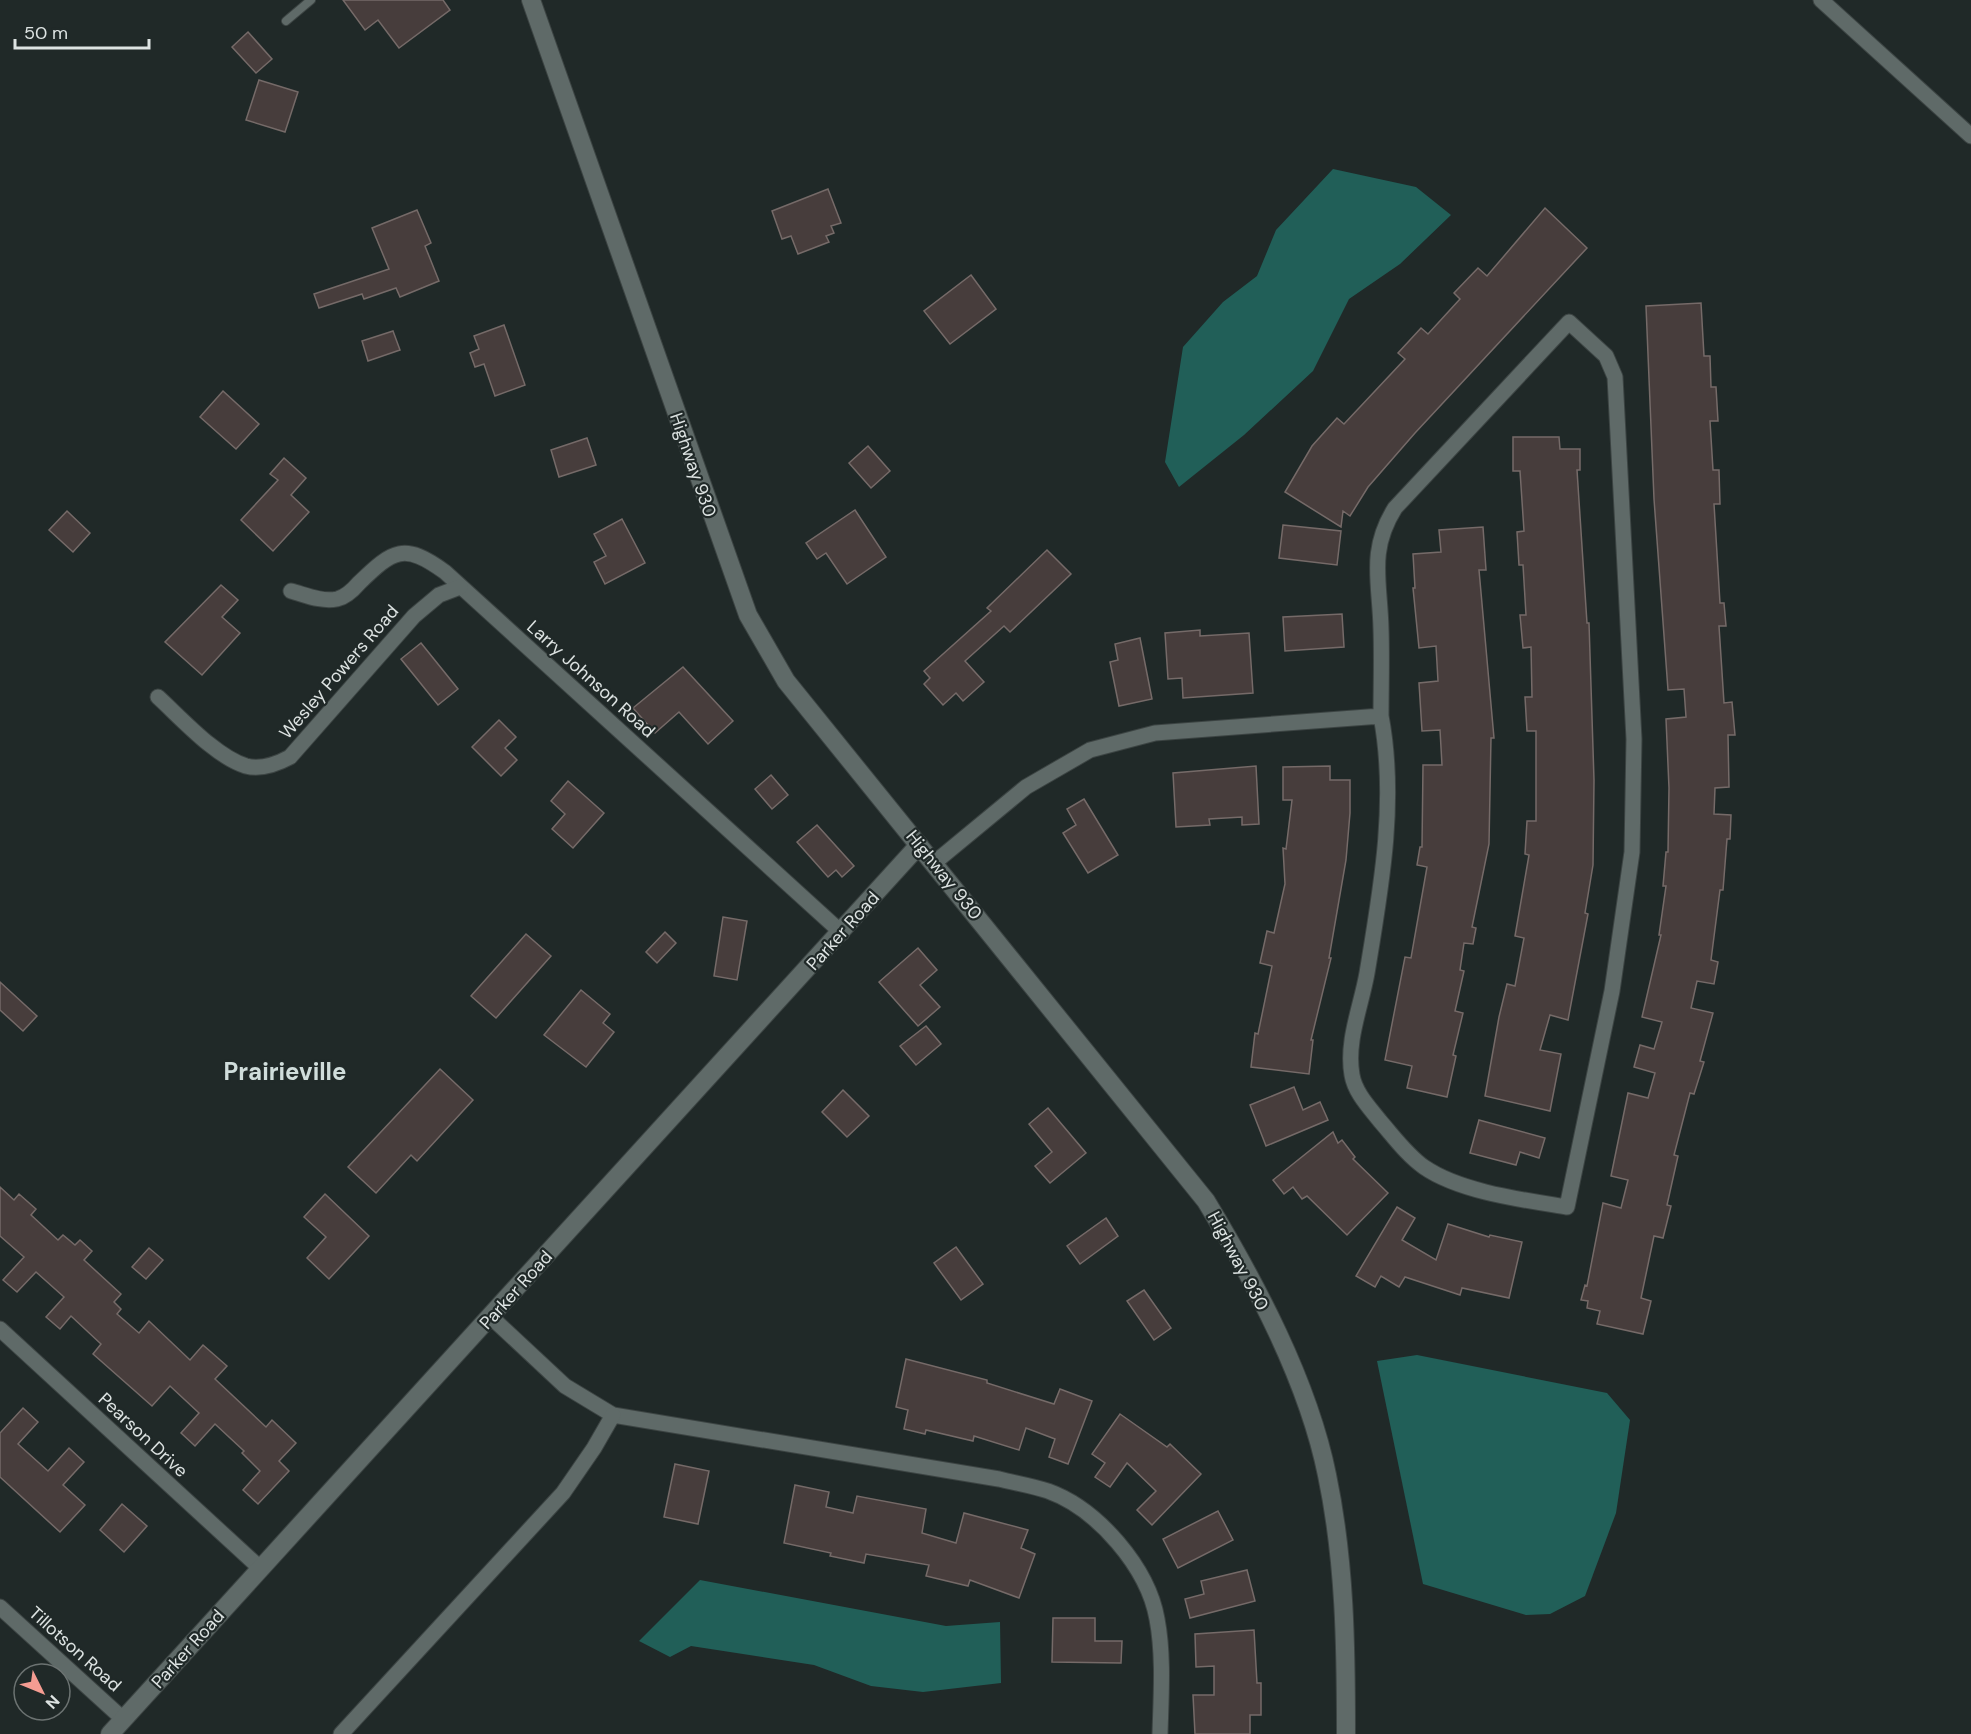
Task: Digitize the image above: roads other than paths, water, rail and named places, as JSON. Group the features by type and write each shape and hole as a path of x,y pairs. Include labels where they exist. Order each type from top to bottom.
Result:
{"street":[{"name":"Highway 930","path":"531,0 740,598 786,681 1206,1201 1249,1277 1306,1405 1327,1473 1346,1612 1346,1734"},
{"path":"1821,0 1971,136"},
{"path":"1569,322 1606,356 1615,376 1634,739 1632,852 1626,904 1612,991 1567,1207 1526,1200 1438,1175 1406,1152 1370,1108 1352,1078 1351,1045 1366,975 1386,836 1386,743 1381,716 1381,626 1377,564 1381,532 1395,508 1569,322"},
{"name":"Larry Johnson Road","path":"291,591 325,600 339,598 351,592 380,563 404,552 427,559 842,933"},
{"name":"Wesley Powers Road","path":"158,697 223,755 247,766 271,766 290,757 414,616 439,595 460,587"},
{"path":"934,863 1026,787 1090,750 1155,733 1381,716"},
{"name":"Parker Road","path":"110,1734 920,845"},
{"path":"491,1317 565,1386 613,1415 999,1479 1050,1492 1114,1537 1142,1574 1157,1619 1160,1734"},
{"name":"Pearson Drive","path":"0,1329 261,1569"},
{"path":"341,1734 562,1492 594,1448 613,1415"},
{"name":"Tillotson Road","path":"0,1607 123,1719"}],"lane":[{"path":"286,21 311,0"}],"district":[{"name":"Prairieville","path":"285,1071"}]}
